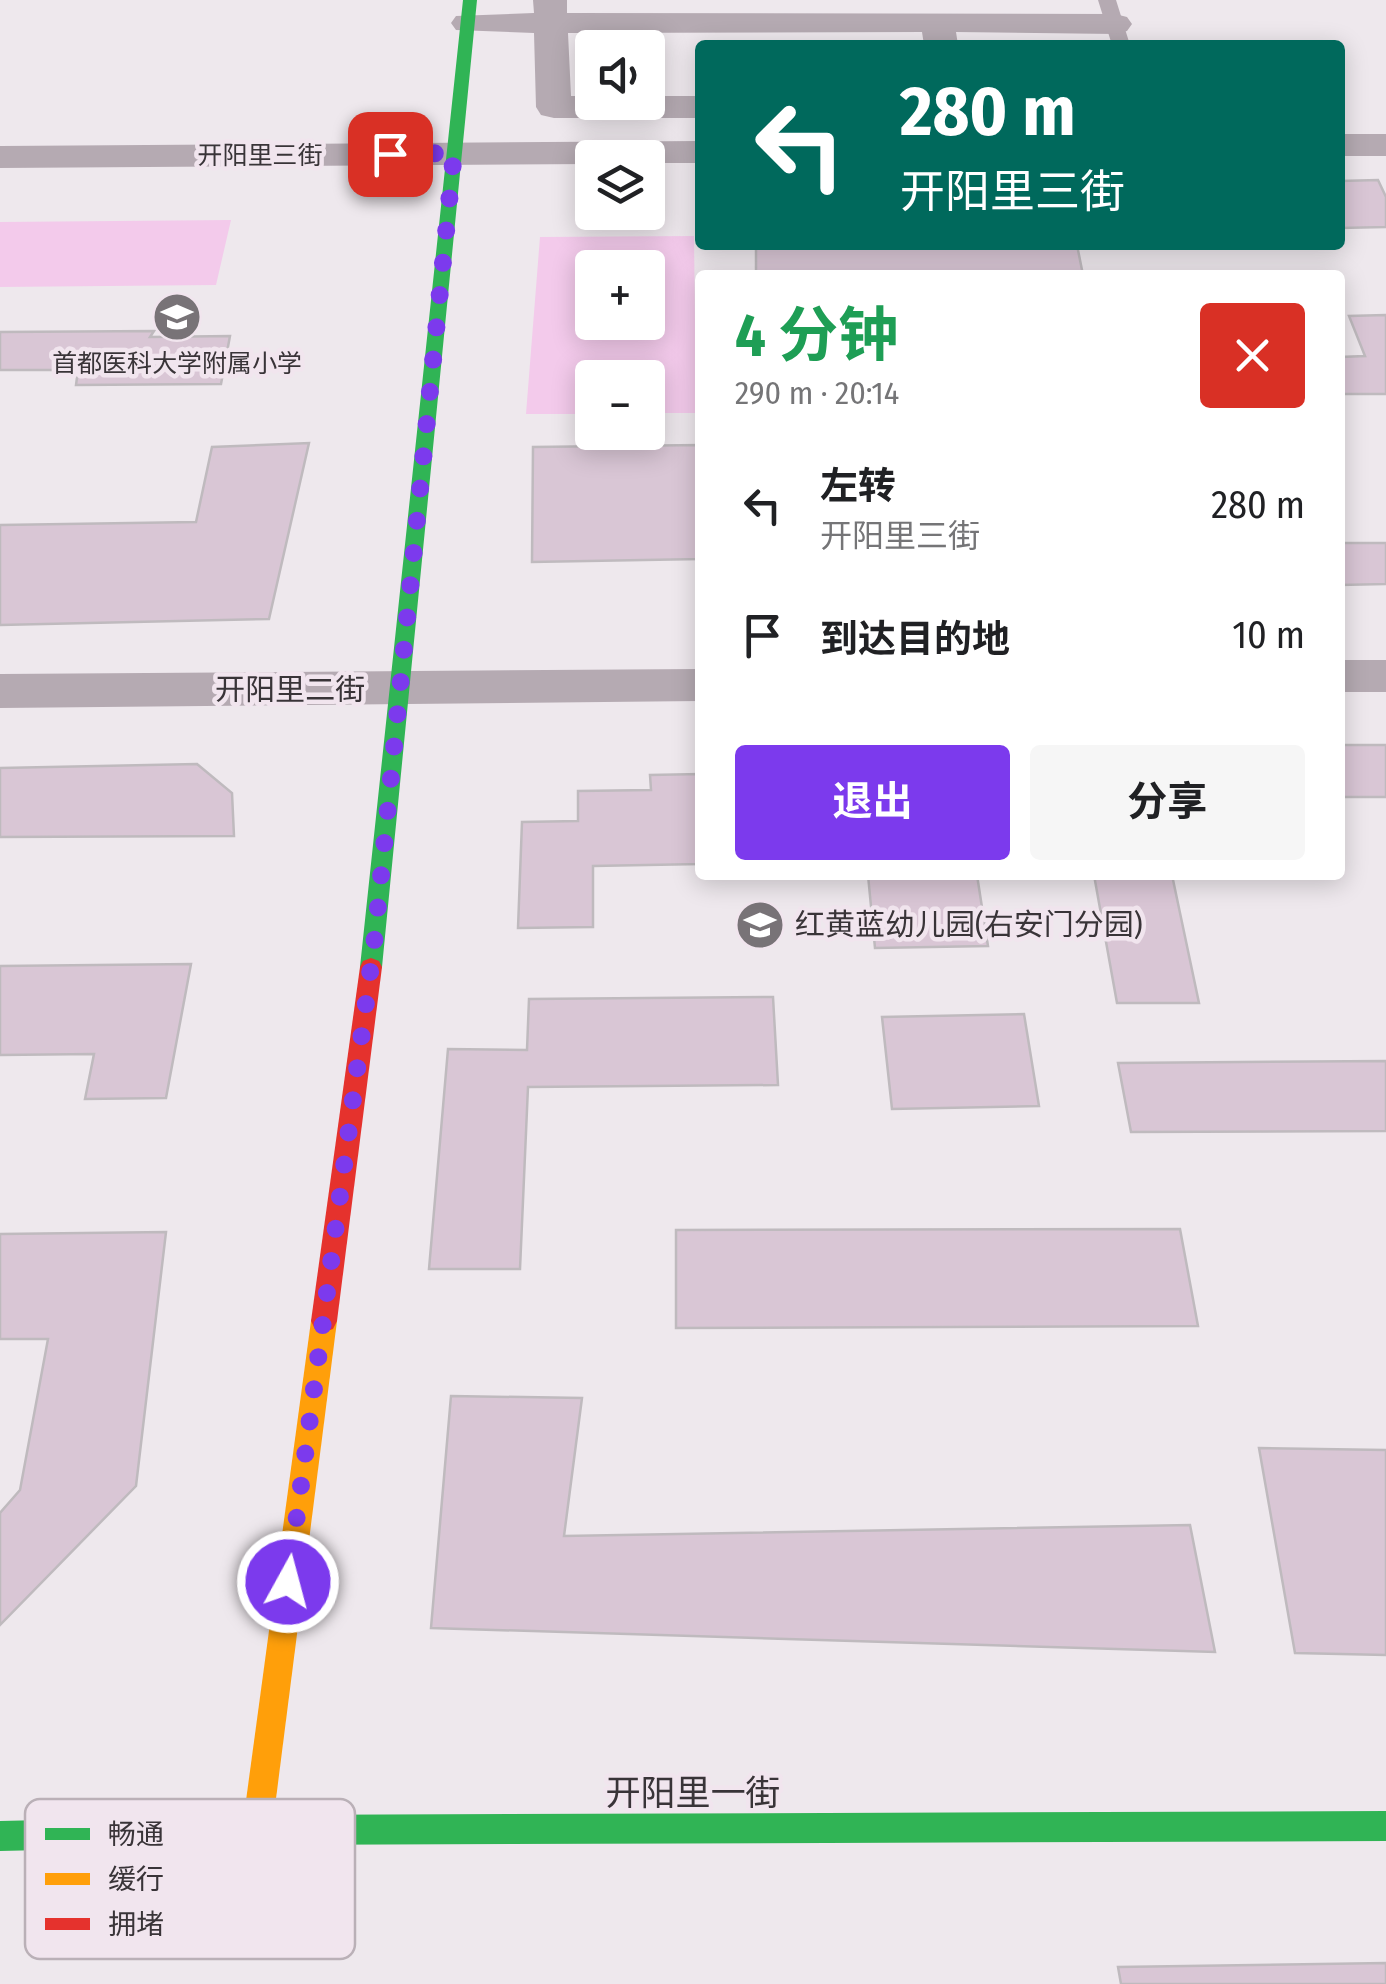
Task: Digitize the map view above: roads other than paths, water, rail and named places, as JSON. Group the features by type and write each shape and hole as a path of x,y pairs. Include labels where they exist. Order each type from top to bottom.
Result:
{"street":[{"path":"261,1799 375,936 469,11 550,11 939,33 1114,23"},
{"path":"550,11 554,107 695,107"},
{"path":"1345,145 1386,145"},
{"name":"开阳里三街","path":"0,157 695,152"},
{"path":"1345,676 1386,676"},
{"name":"开阳里二街","path":"0,692 695,685"},
{"name":"开阳里一街","path":"355,1830 1386,1826"},
{"name":"开阳里一街","path":"0,1836 25,1835"}],"place":[{"name":"首都医科大学附属小学","path":"177,317"},
{"name":"红黄蓝幼儿园(右安门分园)","path":"760,925"}]}
